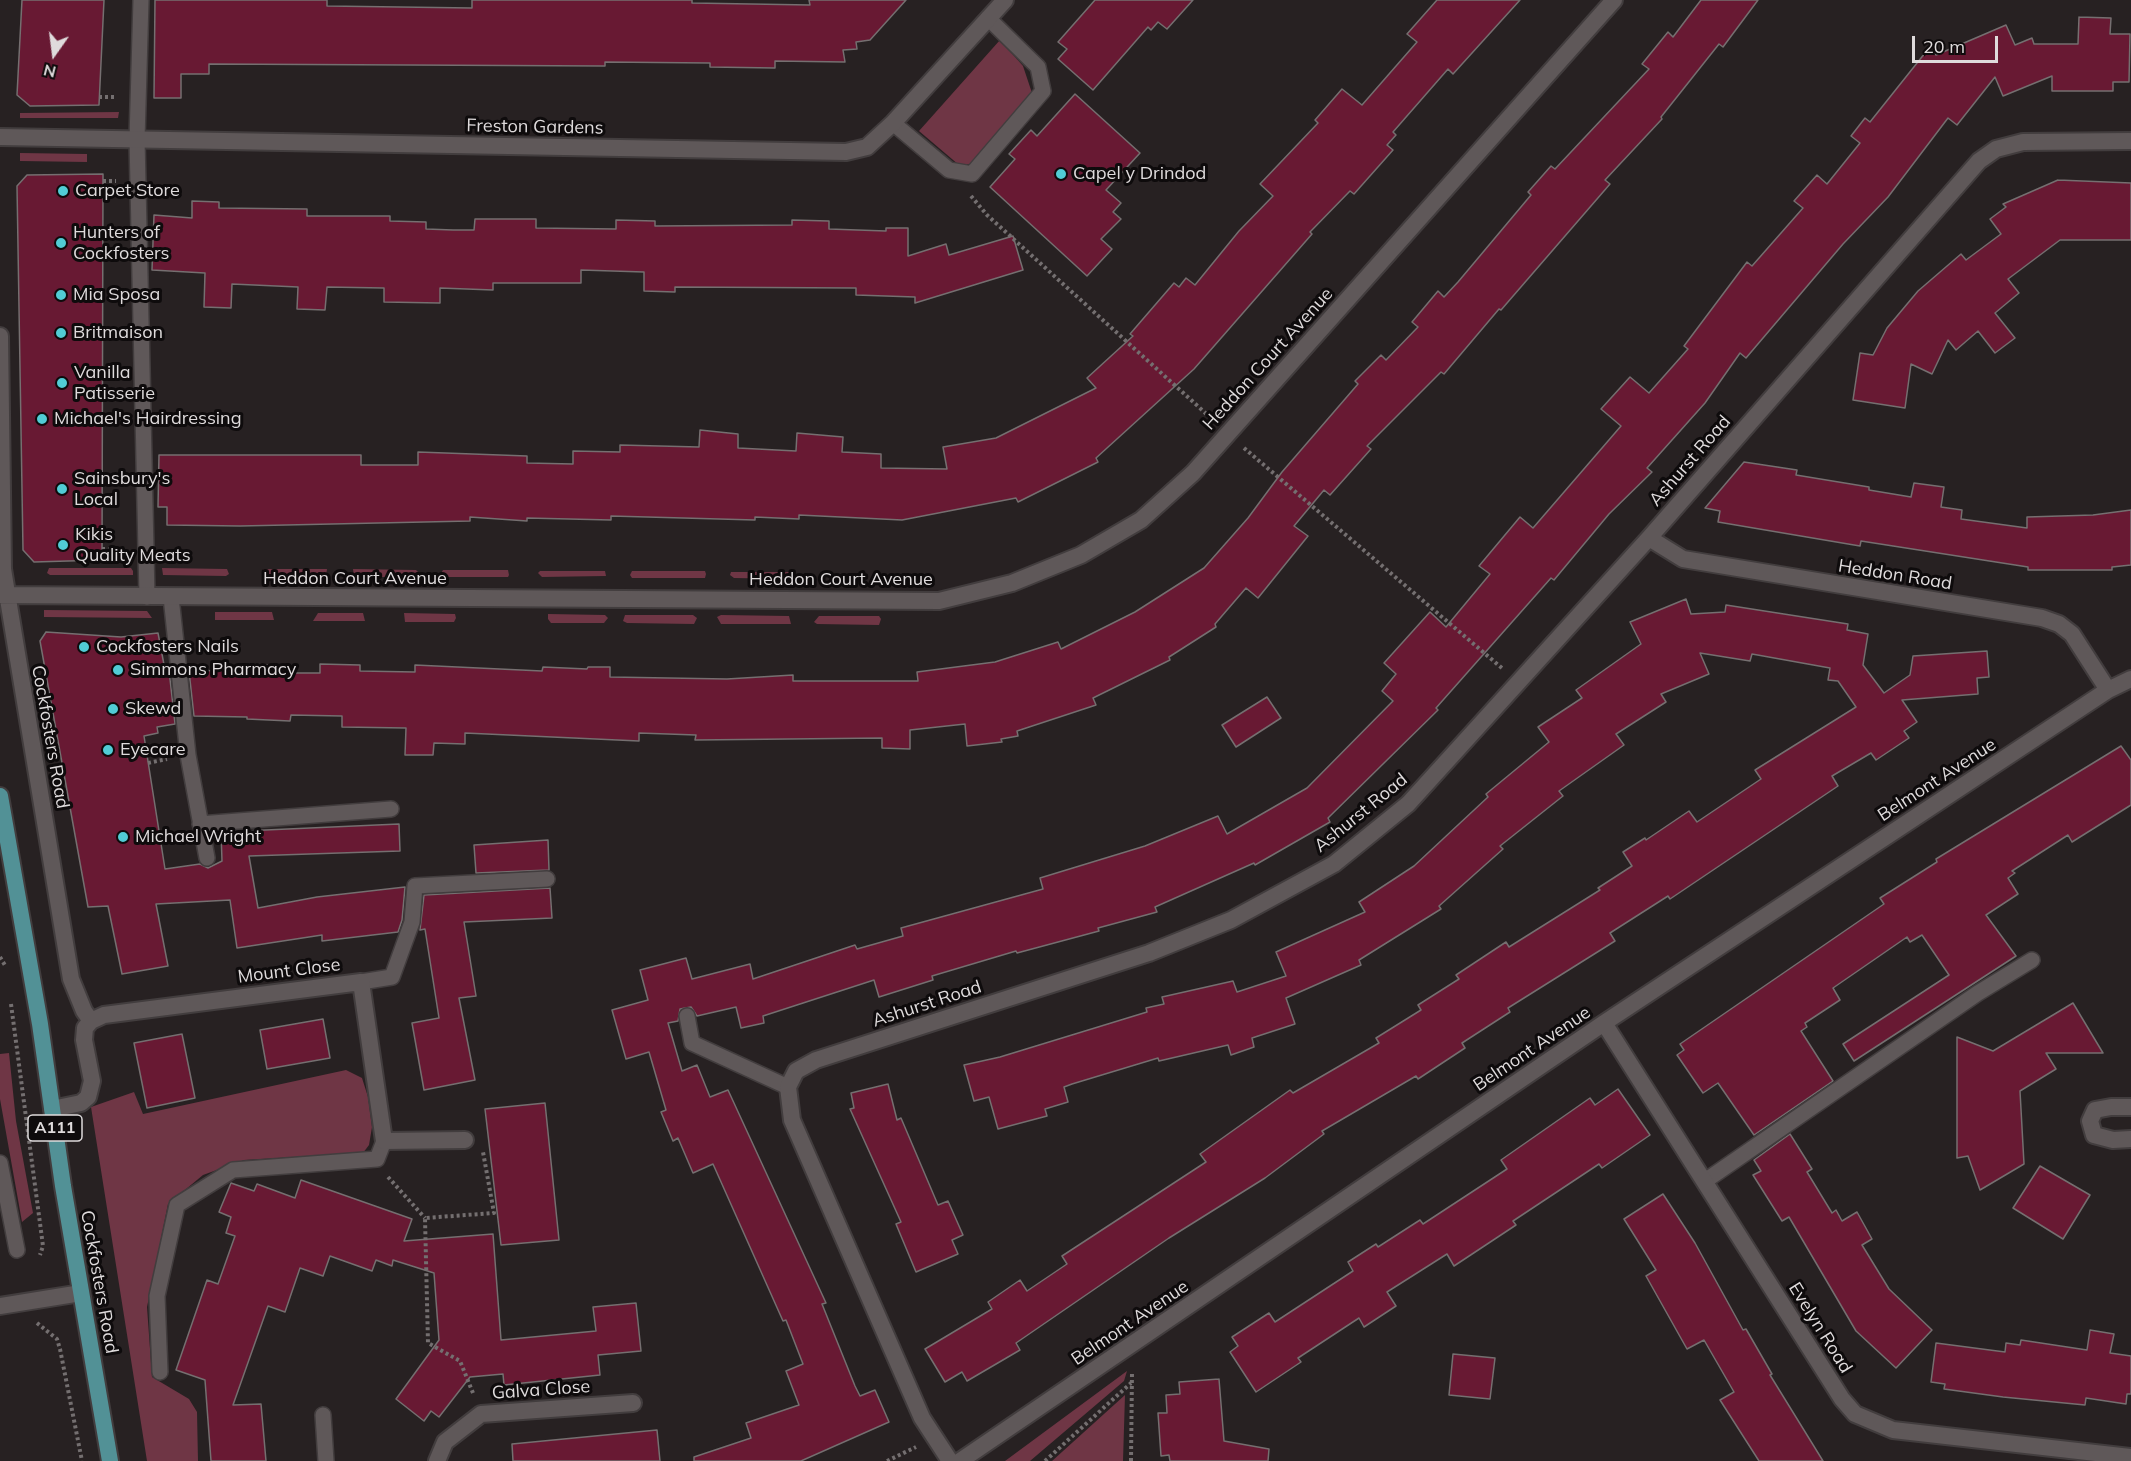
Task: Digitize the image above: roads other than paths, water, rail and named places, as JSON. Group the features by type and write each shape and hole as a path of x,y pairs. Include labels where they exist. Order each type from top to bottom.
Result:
{"main road":[{"name":"Cockfosters Road","path":"0,796 110,1461"}],"street":[{"name":"Freston Gardens","path":"0,137 846,152 867,147 893,123 1005,0"},
{"name":"Heddon Court Avenue","path":"3,595 939,600 1012,583 1081,555 1141,520 1193,473 1614,0"},
{"name":"Ashurst Road","path":"788,1087 796,1071 816,1060 1149,953 1231,920 1334,864 1408,804 1649,538 1979,161 1996,148 2023,142 2131,141"},
{"name":"Cockfosters Road","path":"0,336 3,595 72,979 84,1011 91,1021"},
{"name":"Heddon Road","path":"1649,538 1683,560 2042,618 2058,624 2072,634 2108,690"},
{"name":"Belmont Avenue","path":"960,1461 1604,1023 2108,690 2131,679"},
{"name":"Mount Close","path":"91,1021 104,1015 361,981 384,1141"},
{"path":"52,1109 81,1103 92,1089 84,1040 85,1028 91,1021"},
{"name":"Evelyn Road","path":"1604,1023 1842,1399 1855,1414 1893,1430 2131,1458"},
{"path":"788,1087 792,1120 922,1418 950,1461"},
{"path":"2131,1107 2095,1110 2090,1121 2094,1135 2113,1140 2131,1139"},
{"path":"384,1141 465,1140"},
{"path":"0,1306 81,1293"},
{"name":"Galva Close","path":"437,1461 445,1442 481,1414 633,1403"}],"lane":[{"path":"141,0 137,139 147,597"},
{"path":"893,123 949,170 972,174 1043,92 1038,67 988,18"},
{"path":"171,597 188,755 207,858"},
{"path":"200,824 391,808"},
{"path":"361,981 392,977 412,922 415,886 547,879"},
{"path":"1705,1181 1978,993 2032,960"},
{"path":"687,1016 692,1043 788,1087"},
{"path":"160,1372 157,1296 177,1205 233,1170 376,1159 384,1141"},
{"path":"0,1163 17,1250"},
{"path":"323,1415 326,1461"}],"place":[{"name":"Capel y Drindod","path":"1061,174"},
{"name":"Carpet Store","path":"63,191"},
{"name":"Hunters of Cockfosters","path":"61,243"},
{"name":"Mia Sposa","path":"61,295"},
{"name":"Britmaison","path":"61,333"},
{"name":"Vanilla Patisserie","path":"62,383"},
{"name":"Michael's Hairdressing","path":"42,419"},
{"name":"Sainsbury's Local","path":"62,489"},
{"name":"Kikis Quality Meats","path":"63,545"},
{"name":"Cockfosters Nails","path":"84,647"},
{"name":"Simmons Pharmacy","path":"118,670"},
{"name":"Skewd","path":"113,709"},
{"name":"Eyecare","path":"108,750"},
{"name":"Michael Wright","path":"123,837"}]}
